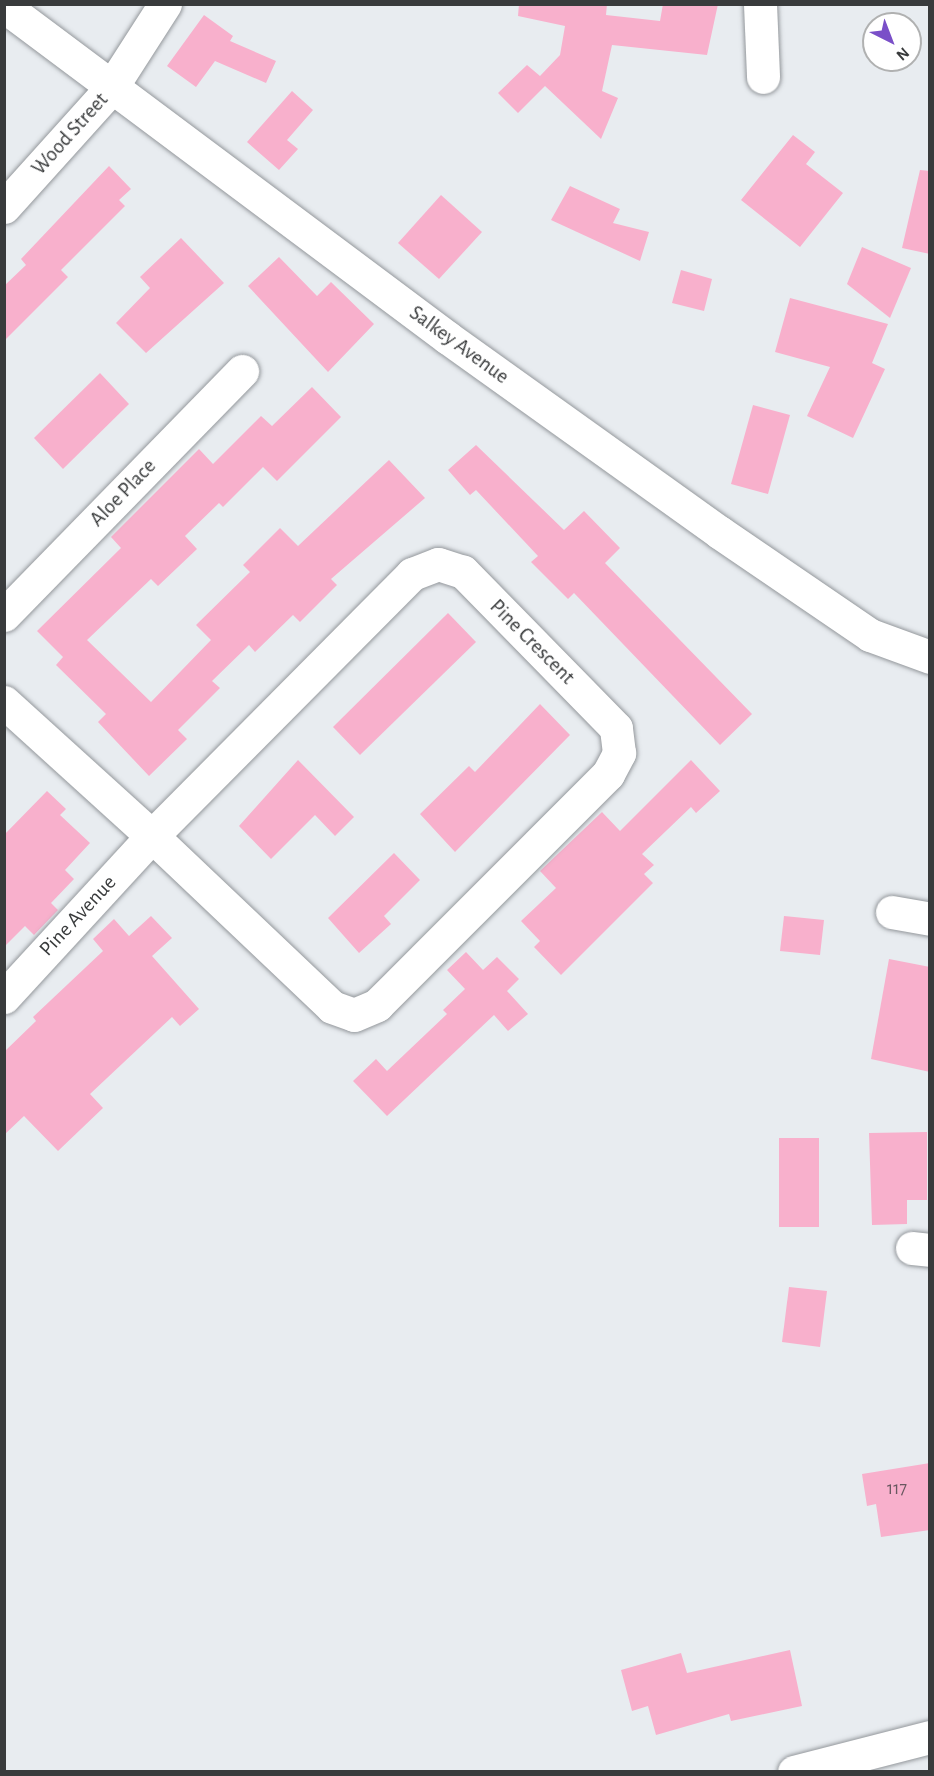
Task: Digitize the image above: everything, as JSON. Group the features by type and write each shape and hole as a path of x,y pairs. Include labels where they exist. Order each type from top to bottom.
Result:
{"street":[{"name":"Wood Street","path":"4,207 111,88 165,4"},
{"path":"760,4 763,77"},
{"name":"Salkey Avenue","path":"4,6 111,88 719,532 870,635 930,657"},
{"name":"Aloe Place","path":"4,615 242,371"},
{"name":"Pine Crescent","path":"438,564 463,572 616,728 619,753 608,774 377,1005 354,1015 332,1007 152,836 412,574 438,564"},
{"path":"4,702 152,836"},
{"name":"Pine Avenue","path":"4,997 152,836"},
{"path":"892,912 930,919"},
{"path":"794,1772 930,1737"}],"building":[{"path":"519,4 607,4 606,15 660,21 663,4 718,4 707,55 612,45 602,91 618,98 601,139 545,86 518,113 498,93 527,65 540,76 560,55 565,26 518,16"},
{"path":"204,15 233,36 230,41 276,61 266,83 215,61 196,87 167,66"},
{"path":"292,91 313,110 287,140 298,149 279,170 247,142"},
{"path":"793,135 815,152 806,164 843,193 800,247 741,200"},
{"path":"109,166 131,189 119,200 125,206 61,270 68,277 4,341 4,286 26,265 21,259"},
{"path":"920,170 930,171 930,254 902,248"},
{"path":"570,186 620,209 613,223 649,232 640,261 551,220"},
{"path":"441,195 482,232 439,279 398,243"},
{"path":"181,238 224,283 146,353 116,323 150,288 140,277"},
{"path":"862,247 911,268 890,318 847,284"},
{"path":"279,257 317,296 331,282 374,324 328,372 248,286"},
{"path":"681,270 712,279 704,311 672,303"},
{"path":"790,298 888,324 872,363 885,369 853,438 807,416 830,367 775,352"},
{"path":"100,373 129,404 63,469 34,438"},
{"path":"312,387 341,417 277,481 263,467 223,507 219,503 185,536 197,549 158,586 151,579 87,640 151,702 211,640 196,625 250,572 243,565 280,528 298,546 389,460 425,498 331,579 337,585 300,622 293,615 255,652 249,645 212,681 220,688 178,730 187,739 149,776 98,722 106,714 56,665 63,657 37,631 121,548 111,537 199,449 213,464 261,416 272,426"},
{"path":"753,405 790,415 768,494 731,484"},
{"path":"476,445 564,530 584,511 620,548 605,563 752,714 720,745 574,593 568,599 531,562 538,556 476,490 470,495 448,470"},
{"path":"448,613 476,642 360,755 333,727"},
{"path":"540,704 570,735 455,852 420,814 469,766 475,772"},
{"path":"298,760 354,817 335,836 315,815 271,859 239,826"},
{"path":"691,760 720,791 696,813 691,807 642,854 654,865 644,874 653,883 561,975 534,947 540,941 521,921 556,888 540,871 602,812 620,831"},
{"path":"47,791 66,809 60,815 90,843 65,870 74,879 51,903 58,910 34,935 25,926 4,947 4,835"},
{"path":"394,853 420,880 384,916 391,924 359,953 328,918"},
{"path":"151,916 172,938 152,956 199,1009 180,1026 172,1017 90,1094 103,1108 58,1151 24,1116 4,1135 4,1052 36,1021 33,1017 103,951 93,939 114,919 129,936"},
{"path":"784,916 824,920 820,955 780,951"},
{"path":"466,952 483,970 497,957 519,979 507,991 528,1014 508,1031 494,1015 387,1116 353,1081 376,1059 387,1071 447,1014 443,1010 465,989 447,970"},
{"path":"889,959 930,967 930,1072 871,1059"},
{"path":"927,1132 927,1200 907,1200 907,1224 872,1225 869,1133"},
{"path":"779,1138 819,1138 819,1227 779,1227"},
{"path":"789,1287 827,1291 820,1347 782,1342"},
{"path":"930,1463 930,1530 881,1537 876,1504 867,1506 862,1474"},
{"path":"790,1650 802,1706 731,1721 729,1714 656,1735 648,1706 632,1711 621,1670 681,1653 687,1673"}]}
